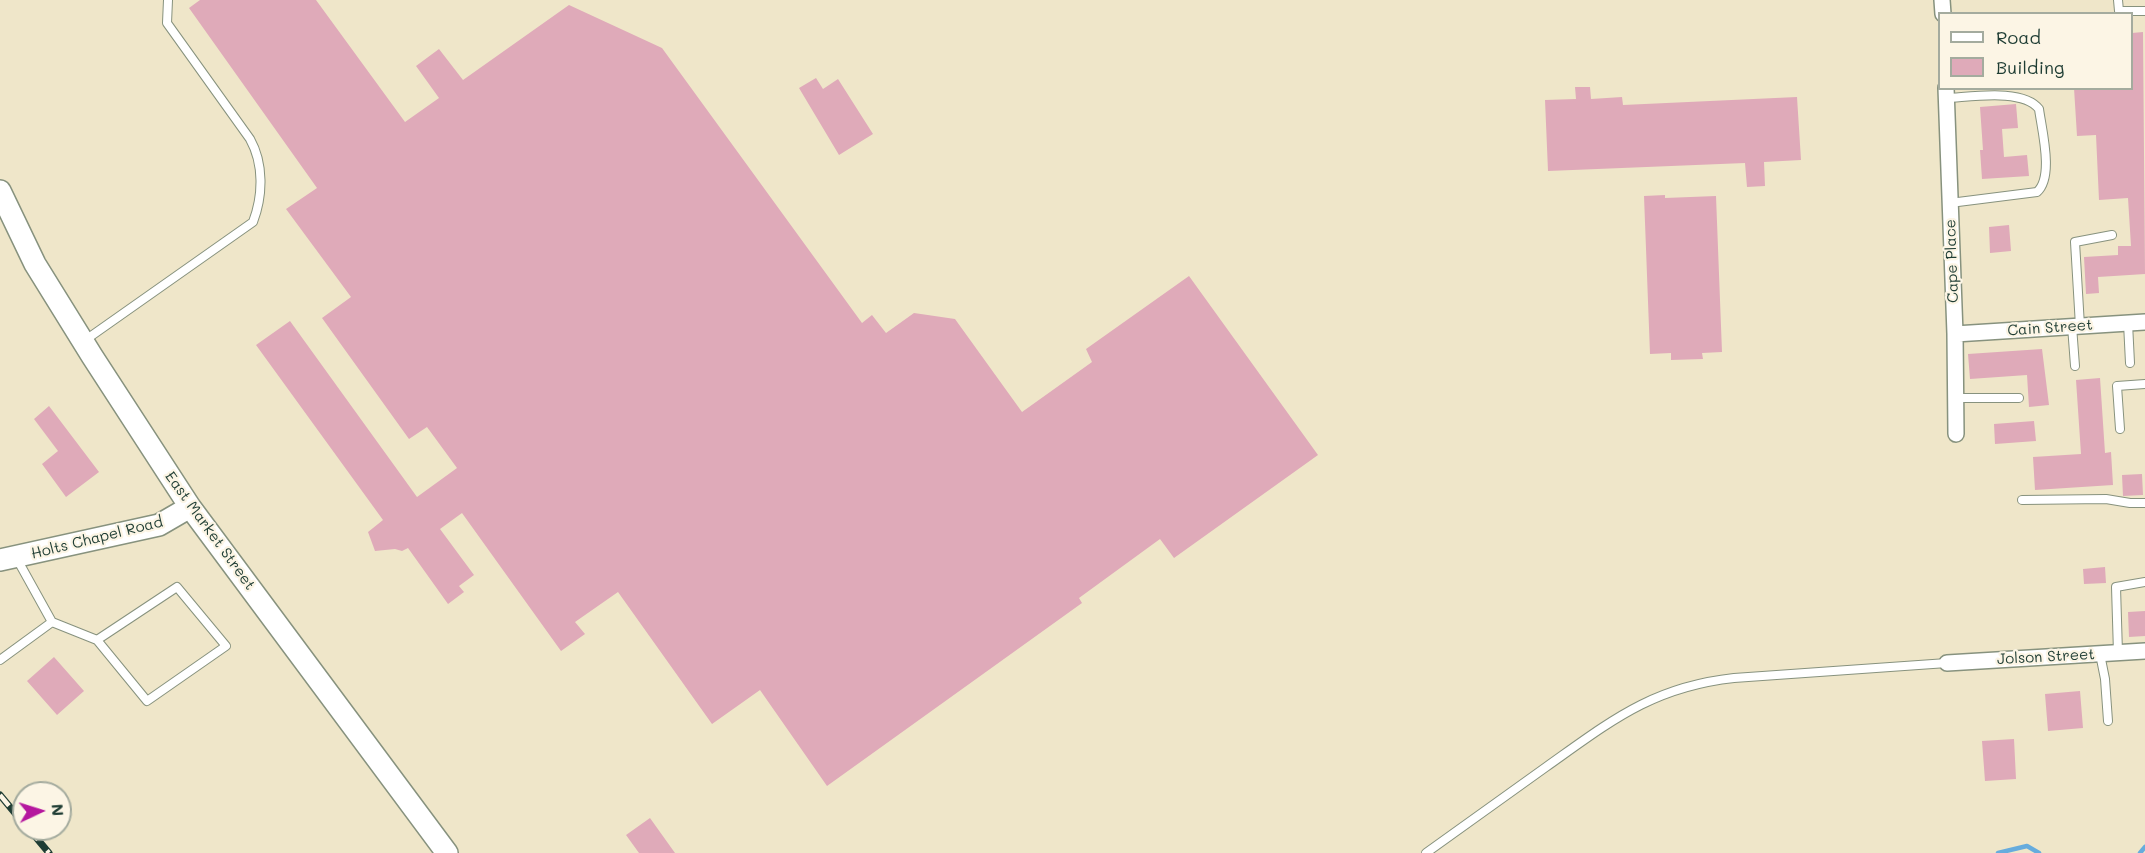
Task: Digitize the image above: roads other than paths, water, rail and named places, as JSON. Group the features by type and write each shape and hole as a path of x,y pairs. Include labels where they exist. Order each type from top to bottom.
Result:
{"main road":[{"name":"East Market Street","path":"0,191 35,264 190,507 447,853"},
{"name":"Holts Chapel Road","path":"8,559 159,525 190,507"}],"street":[{"name":"Cape Place","path":"1946,93 1955,334 1956,434"},
{"name":"Cain Street","path":"1955,334 2145,322"},
{"name":"Jolson Street","path":"1947,663 2145,651"}],"lane":[{"path":"83,342 253,222 258,207 260,183 258,154 167,23 168,0"},
{"path":"2118,0 2119,11 2145,11"},
{"path":"1946,93 2013,96 2034,103 2039,109 2047,173 2043,186 2037,192 1950,203"},
{"path":"2075,366 2075,242 2112,235"},
{"path":"2128,323 2130,363"},
{"path":"2120,429 2117,386 2145,384"},
{"path":"1956,398 2019,398"},
{"path":"2022,500 2106,499 2145,503"},
{"path":"8,559 52,622 98,640 147,701 226,646 177,587 98,640"},
{"path":"2118,653 2116,587 2145,582"},
{"path":"0,660 52,622"},
{"path":"2100,654 2105,679 2108,721"},
{"path":"1426,853 1618,716 1660,695 1707,681 1947,663"}],"waterway":[{"path":"1998,853 2027,846 2039,853"},
{"path":"2140,853 2145,847"}],"railway":[{"path":"0,795 12,810"},
{"path":"39,841 49,853"}]}
